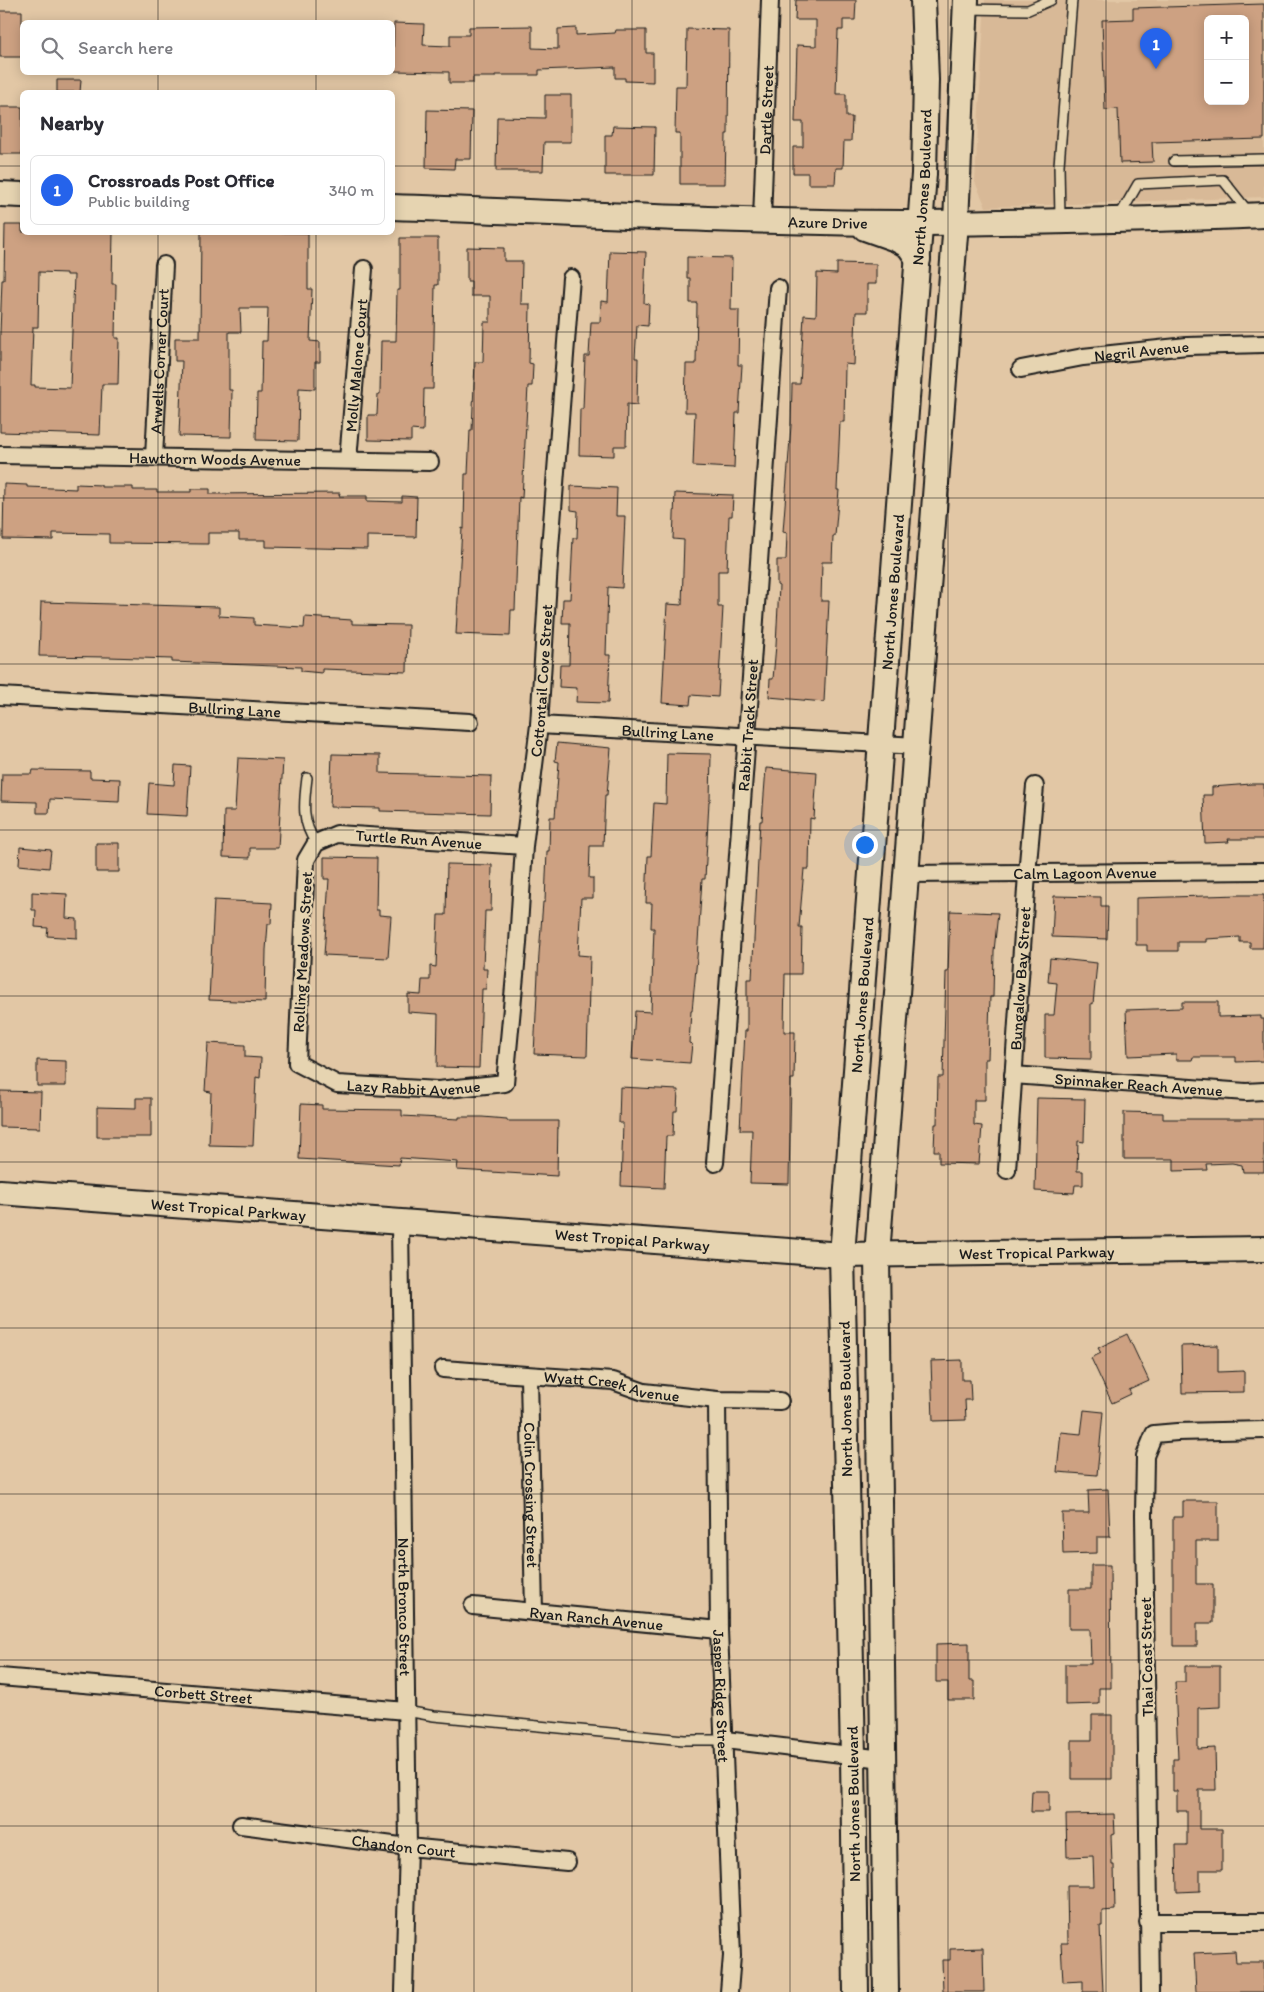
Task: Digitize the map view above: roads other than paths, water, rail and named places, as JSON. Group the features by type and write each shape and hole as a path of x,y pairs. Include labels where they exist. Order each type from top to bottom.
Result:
{"main road":[{"name":"North Jones Boulevard","path":"856,1992 842,1255 921,222 926,111 923,0"},
{"name":"North Jones Boulevard","path":"886,1992 878,1255 956,222 966,4"},
{"path":"958,177 966,195 978,208 1028,222"},
{"path":"0,194 20,195"},
{"name":"Azure Drive","path":"395,207 762,220 921,222 1117,221 1258,215"},
{"path":"847,221 896,239 909,246 918,259"},
{"name":"West Tropical Parkway","path":"0,1192 842,1255 1264,1249"}],"street":[{"name":"Dartle Street","path":"762,220 770,0"},
{"name":"Arwells Corner Court","path":"154,458 164,265"},
{"name":"Molly Malone Court","path":"348,460 364,269"},
{"name":"Cottontail Cove Street","path":"505,1083 518,943 524,846 539,725 550,548 572,278"},
{"name":"Rabbit Track Street","path":"715,1163 778,288"},
{"name":"Negril Avenue","path":"1021,369 1083,358 1187,346 1264,344"},
{"name":"Hawthorn Woods Avenue","path":"0,455 430,462"},
{"name":"Bullring Lane","path":"0,696 470,722"},
{"name":"Bullring Lane","path":"539,725 747,735 917,746"},
{"name":"Bungalow Bay Street","path":"1007,1170 1034,786"},
{"name":"Turtle Run Avenue","path":"316,843 338,834 524,846"},
{"name":"Rolling Meadows Street","path":"297,1063 306,860 316,843"},
{"name":"Calm Lagoon Avenue","path":"906,874 1264,870"},
{"name":"Lazy Rabbit Avenue","path":"297,1063 337,1084 438,1090 505,1083"},
{"name":"Spinnaker Reach Avenue","path":"1013,1075 1246,1092 1264,1091"},
{"name":"North Bronco Street","path":"400,1222 408,1847 404,1992"},
{"name":"Wyatt Creek Avenue","path":"443,1369 614,1381 644,1392 717,1400 780,1401"},
{"name":"Colin Crossing Street","path":"528,1376 534,1612"},
{"name":"Jasper Ridge Street","path":"717,1400 720,1630 732,1956 729,1992"},
{"name":"Thai Coast Street","path":"1150,1992 1144,1515 1145,1456 1154,1434 1264,1430"},
{"name":"Ryan Ranch Avenue","path":"473,1606 720,1630"},
{"name":"Corbett Street","path":"0,1677 406,1711"},
{"path":"725,1740 883,1759"},
{"name":"Chandon Court","path":"241,1826 408,1847 567,1862"},
{"path":"1148,1922 1264,1922"}],"lane":[{"path":"966,4 1028,10 1051,0"},
{"path":"1060,221 1059,165 1072,0"},
{"path":"1174,161 1264,159"},
{"path":"1117,221 1138,184 1155,182 1223,180 1258,215"},
{"path":"307,778 304,816 308,829 316,843"},
{"path":"406,1711 434,1716 684,1740 725,1740"}],"place":[{"name":"Crossroads Post Office","path":"1156,69"}]}
